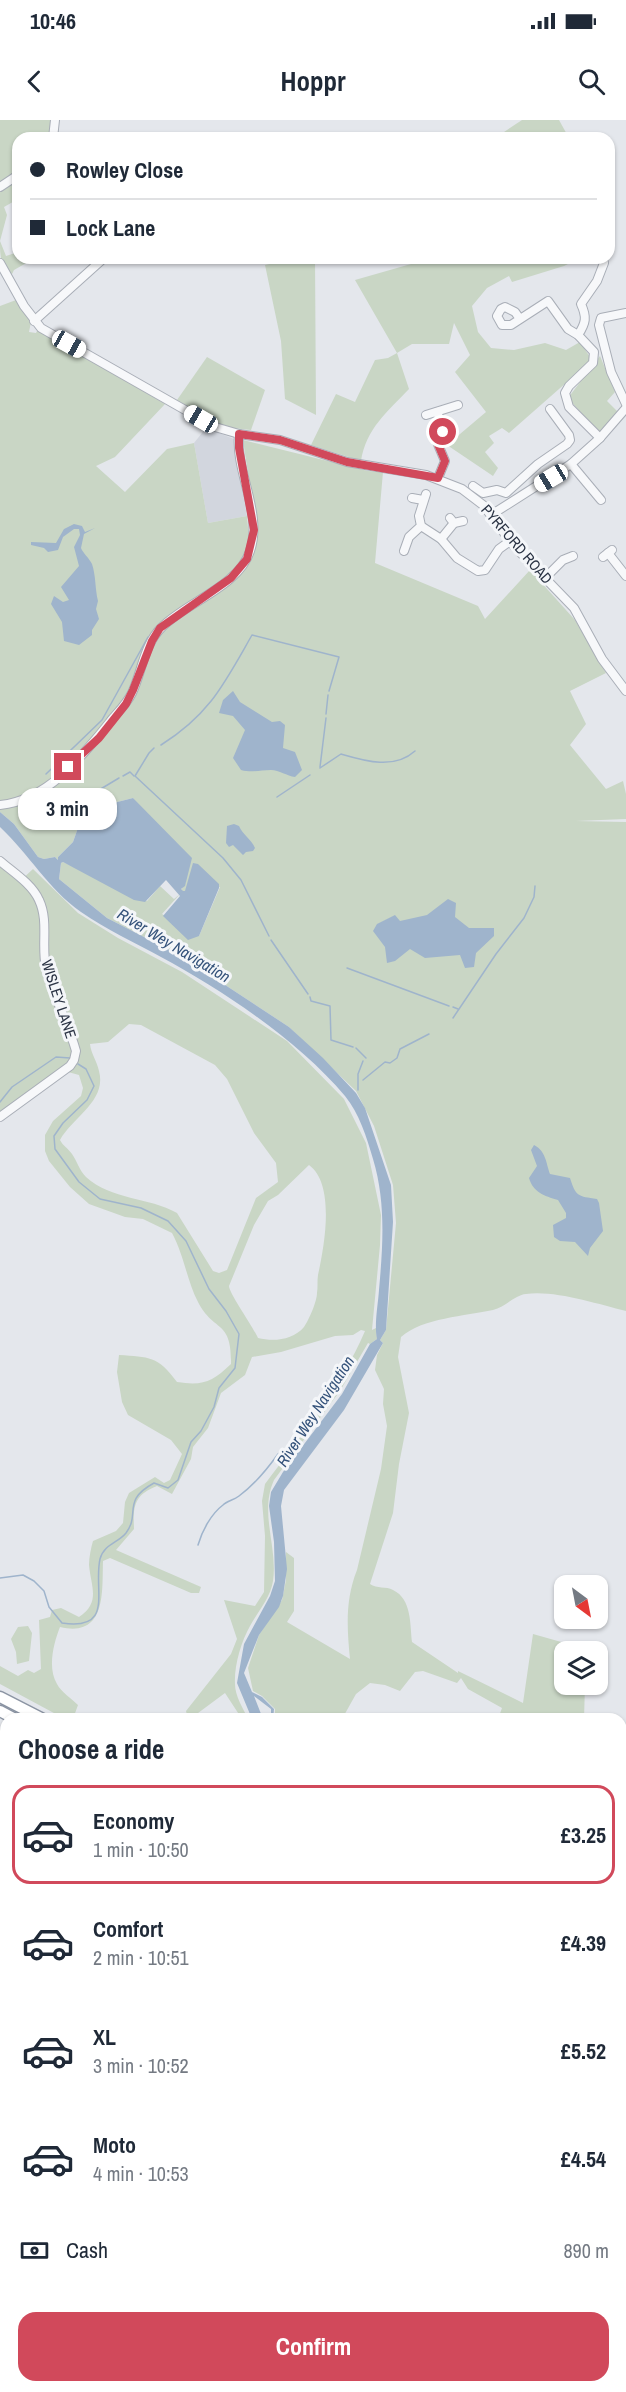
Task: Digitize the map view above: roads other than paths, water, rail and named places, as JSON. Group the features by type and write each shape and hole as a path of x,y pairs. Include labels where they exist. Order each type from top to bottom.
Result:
{"highway":[{"path":"0,1697 31,1713"}],"street":[{"path":"0,263 34,321 97,264"},
{"path":"578,335 585,321 580,304 597,281 604,264"},
{"path":"520,319 548,301 568,329 578,335 594,352 593,363 569,386 565,393 565,400 569,407 600,438"},
{"path":"491,514 572,464 600,438 625,408 611,372 600,335 599,321 601,318 626,313"},
{"name":"PYRFORD ROAD","path":"34,321 45,331 215,427 239,434 280,440 347,462 438,478 469,493 491,514 510,541 574,608 602,659 626,691"},
{"path":"426,416 458,405"},
{"path":"473,486 483,492 497,490 505,494 570,440 569,435 550,410"},
{"path":"437,412 443,428 437,442 445,461 438,478"},
{"path":"0,805 21,800 44,788 94,743 131,695 144,658 160,628 231,578 247,559 254,530 239,448 239,434"},
{"path":"572,464 601,500"},
{"path":"530,471 540,484"},
{"path":"412,498 424,497 419,516 421,526 441,539 457,558 482,571 499,549 510,541"},
{"path":"441,539 456,521"},
{"path":"404,547 414,531 421,526"},
{"path":"608,554 626,576"},
{"path":"545,578 563,560 573,556"},
{"name":"WISLEY LANE","path":"0,861 31,887 39,899 44,913 43,940 46,968 75,1050 74,1060 70,1066 0,1117"}],"water":[{"path":"74,524 82,526 85,532 95,528 84,534 81,548 93,569 99,619 92,630 92,635 79,645 64,641 62,622 51,604 54,596 63,602 69,600 61,587 79,566 74,547 80,535 79,529 74,529 63,537 58,550 48,552 44,548 31,545 31,542 56,543 64,529"},
{"path":"233,691 240,702 272,722 280,721 285,725 283,748 295,752 302,770 295,777 274,770 241,770 233,758 245,730 233,716 219,713 223,700"},
{"path":"133,798 192,858 185,886 181,889 183,891 185,891 193,863 198,864 219,884 199,936 188,940 163,916 180,896 166,880 145,902 134,900 63,862 59,879 107,918 181,956 289,1027 323,1058 356,1093 365,1108 391,1185 393,1222 386,1330 380,1340 383,1343 344,1410 284,1490 281,1506 287,1569 283,1596 279,1607 259,1635 244,1673 252,1692 262,1697 274,1709 274,1713 254,1696 261,1713 250,1713 237,1683 244,1644 270,1596 275,1581 274,1542 269,1506 271,1492 283,1472 342,1394 370,1344 377,1339 382,1207 377,1175 365,1134 350,1103 306,1056 235,1001 210,985 81,912 58,893 0,827 0,812 14,824 38,857 44,859 55,857 58,860 58,857 73,842 79,825 84,826 90,809"},
{"path":"234,824 239,826 251,842 255,848 253,851 243,855 233,845 229,847 226,843 227,826"},
{"path":"448,899 456,903 455,917 469,928 494,928 494,936 476,953 474,967 465,968 460,955 425,958 410,949 395,961 387,963 385,947 373,931 377,924 395,915 400,921 427,915"},
{"path":"534,1145 543,1154 550,1174 570,1178 576,1192 597,1199 599,1203 603,1231 590,1248 588,1256 575,1242 560,1241 554,1237 553,1225 566,1218 566,1213 558,1200 540,1193 531,1183 529,1178 537,1166 531,1150"}],"waterway":[{"path":"161,745 192,722 214,697 252,635 339,657 329,691"},
{"path":"46,774 102,720 148,637"},
{"path":"326,714 328,695"},
{"path":"320,767 326,718"},
{"path":"154,748 135,776 223,858 241,880 269,936"},
{"path":"320,768 341,754 369,761 389,762 407,757 415,751"},
{"path":"123,776 130,772 134,776"},
{"path":"277,797 310,775"},
{"path":"53,788 73,801 89,796 119,778"},
{"path":"453,1018 496,954 524,918 534,897 535,886"},
{"path":"271,940 308,994"},
{"path":"347,968 449,1006"},
{"path":"310,997 311,1001 330,1006 331,1040 353,1047"},
{"path":"453,1007 458,1009"},
{"path":"363,1080 385,1062 390,1063 397,1058 400,1049 429,1034"},
{"path":"356,1048 366,1058"},
{"path":"0,1102 12,1087 56,1057 70,1058"},
{"path":"358,1090 358,1074 363,1061"},
{"path":"0,1578 23,1575 34,1581 44,1591 49,1607 62,1623 79,1624 89,1621 98,1606 102,1554 126,1533 132,1519 135,1501 144,1489 154,1483 168,1488 178,1480 191,1442 201,1431 214,1407 219,1388 235,1368 239,1334 226,1311 209,1289 186,1241 168,1221 141,1208 100,1199 79,1182 55,1149 54,1136 63,1123 87,1100 94,1086 86,1069 78,1064"},
{"name":"River Wey Navigation","path":"198,1545 215,1513 250,1487 278,1454"}]}
